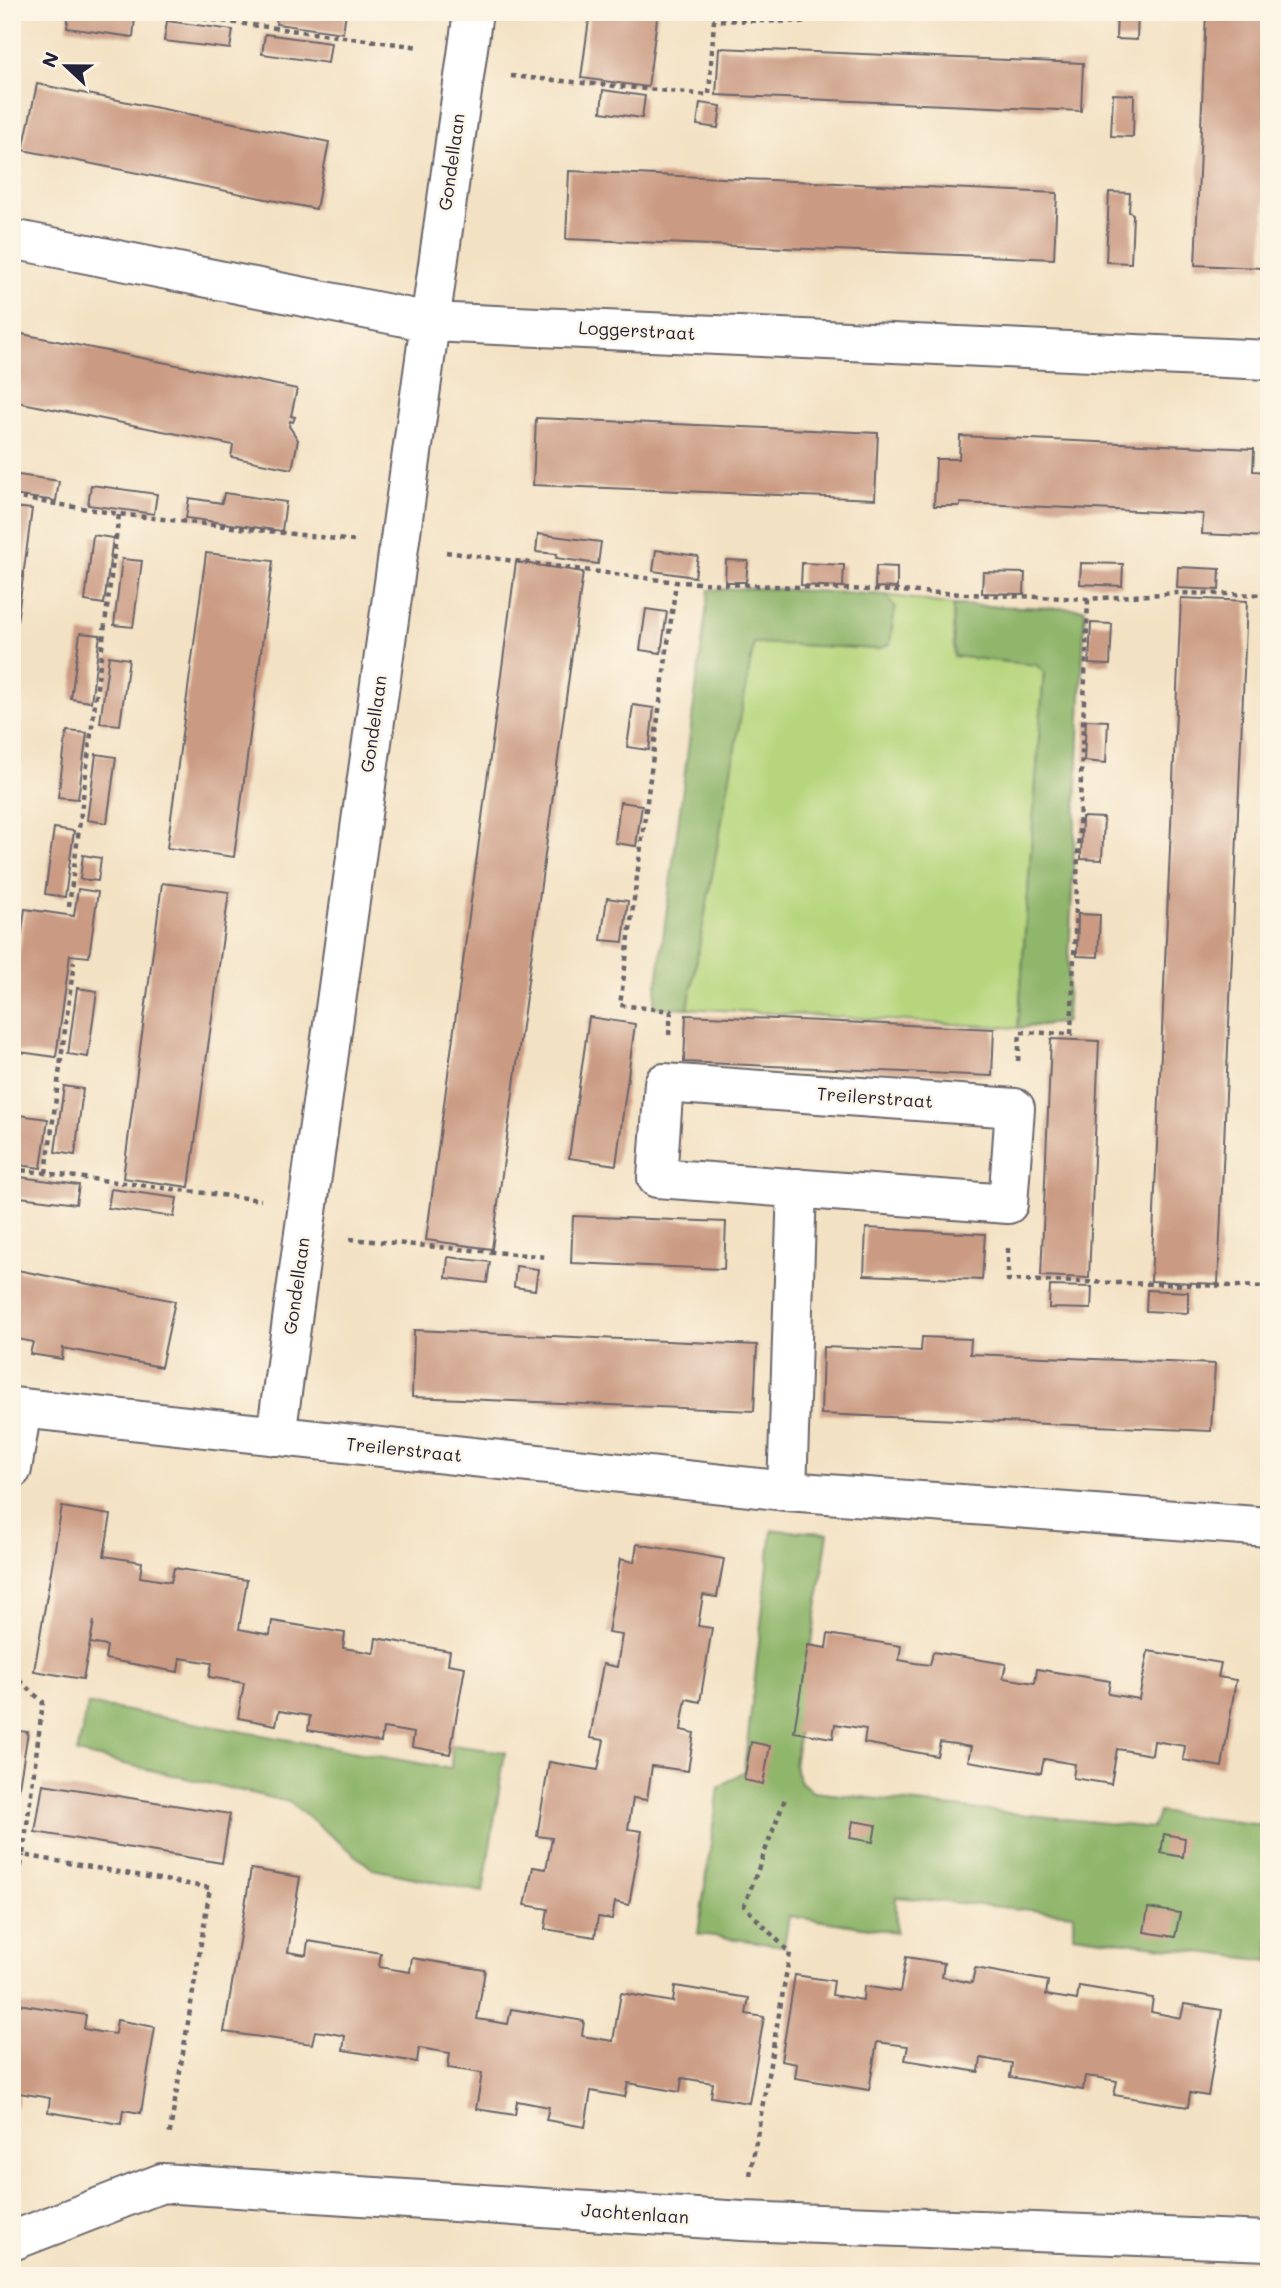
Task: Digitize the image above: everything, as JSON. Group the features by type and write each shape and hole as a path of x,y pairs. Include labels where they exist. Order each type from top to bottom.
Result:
{"street":[{"name":"Gondellaan","path":"276,1436 473,12"},
{"name":"Loggerstraat","path":"12,239 430,322 1269,360"},
{"name":"Treilerstraat","path":"664,1083 1015,1108"},
{"path":"664,1083 657,1178 1009,1204 1015,1108"},
{"path":"787,1491 797,1188"},
{"name":"Treilerstraat","path":"12,1469 17,1408 787,1491 1269,1527"},
{"name":"Jachtenlaan","path":"12,2241 162,2183 741,2221 1269,2241"}],"path":[{"path":"153,12 191,15 466,62 709,95 714,20 808,22"},
{"path":"12,497 119,513 676,582 1088,599 1177,593 1269,595"},
{"path":"69,907 119,513"},
{"path":"664,1083 671,1011 620,1005 676,582"},
{"path":"1015,1108 1020,1032 1070,1034 1088,599"},
{"path":"46,1173 74,962"},
{"path":"12,1169 306,1221 548,1257"},
{"path":"1009,1204 1008,1280 1269,1287"},
{"path":"12,1674 43,1702 23,1855 12,1916"},
{"path":"741,2221 790,1954 744,1906 785,1799"},
{"path":"23,1855 210,1888 162,2183"}],"green space":[{"path":"754,588 886,595 895,607 890,644 878,649 754,643 688,1008 654,1007 709,590"},
{"path":"886,595 953,605 954,656 1036,665 1044,671 1018,1028 688,1008 754,642 878,649 890,644 895,607"},
{"path":"953,605 1085,609 1066,1022 1018,1028 1044,671 1036,665 954,656"},
{"path":"772,1530 828,1533 794,1766 801,1782 813,1792 1152,1828 1159,1812 1269,1826 1269,1961 1073,1935 1073,1914 896,1897 896,1932 789,1916 784,1946 698,1934 719,1787 744,1771"},
{"path":"88,1704 451,1769 452,1745 505,1752 483,1892 373,1869 289,1802 77,1753"}],"building":[{"path":"69,12 101,12 135,17 133,37 67,28"},
{"path":"278,12 346,12 343,33 276,24"},
{"path":"590,12 658,12 648,87 581,78"},
{"path":"1117,12 1138,12 1137,40 1116,39"},
{"path":"1206,12 1269,12 1269,115 1262,268 1195,265"},
{"path":"167,21 233,30 230,49 164,41"},
{"path":"265,34 331,43 328,63 262,54"},
{"path":"719,48 1083,63 1081,111 716,95"},
{"path":"37,84 329,142 316,209 23,150"},
{"path":"603,90 645,96 642,118 601,112"},
{"path":"1113,94 1134,95 1133,137 1111,136"},
{"path":"700,103 721,106 718,128 697,125"},
{"path":"569,171 1057,193 1054,259 566,239"},
{"path":"1109,192 1130,193 1129,212 1133,214 1131,263 1106,262"},
{"path":"12,332 297,389 291,416 295,417 289,426 298,440 292,469 231,457 233,445 12,401"},
{"path":"536,418 878,433 875,499 533,485"},
{"path":"960,436 1254,449 1253,471 1269,472 1269,537 1202,534 1203,514 960,503 960,506 934,506 936,459 959,459"},
{"path":"12,474 59,481 56,501 12,495"},
{"path":"91,485 157,494 154,514 88,505"},
{"path":"224,493 286,502 282,531 186,518 189,498 222,503"},
{"path":"12,507 32,509 14,645 12,645"},
{"path":"538,534 601,542 598,564 536,552"},
{"path":"93,535 113,538 104,604 85,601"},
{"path":"656,550 698,556 695,577 653,571"},
{"path":"206,553 273,561 234,857 167,848"},
{"path":"122,559 142,561 133,627 114,625"},
{"path":"726,560 748,561 746,582 725,582"},
{"path":"516,562 583,572 492,1249 426,1240"},
{"path":"802,563 844,565 843,587 801,585"},
{"path":"1081,563 1123,564 1122,586 1080,584"},
{"path":"876,566 897,567 897,588 875,587"},
{"path":"1178,567 1220,569 1219,590 1177,588"},
{"path":"983,572 1025,573 1024,594 982,593"},
{"path":"1181,598 1247,601 1218,1284 1151,1281"},
{"path":"646,609 667,612 661,653 640,650"},
{"path":"1091,623 1112,624 1110,665 1089,664"},
{"path":"80,633 100,635 91,702 71,699"},
{"path":"109,656 129,659 120,725 100,723"},
{"path":"633,705 654,708 649,750 627,747"},
{"path":"1086,720 1108,721 1106,763 1084,761"},
{"path":"67,731 87,733 78,799 58,797"},
{"path":"96,754 116,757 107,823 87,820"},
{"path":"620,802 642,805 636,846 615,843"},
{"path":"1082,817 1104,818 1102,860 1081,859"},
{"path":"54,828 74,831 65,897 45,894"},
{"path":"83,855 101,858 98,881 80,879"},
{"path":"162,883 229,892 189,1187 123,1178"},
{"path":"78,889 98,892 89,957 70,955 56,1057 12,1051 12,1006 25,909 74,916"},
{"path":"607,898 628,901 623,942 601,940"},
{"path":"1078,914 1100,915 1098,957 1077,956"},
{"path":"77,988 97,991 88,1057 68,1054"},
{"path":"686,1015 994,1029 992,1076 684,1062"},
{"path":"589,1017 635,1024 616,1165 569,1158"},
{"path":"1051,1039 1099,1041 1089,1278 1041,1276"},
{"path":"64,1086 83,1089 75,1155 55,1152"},
{"path":"12,1114 48,1119 41,1168 12,1164"},
{"path":"13,1176 79,1185 76,1204 12,1196"},
{"path":"111,1189 177,1198 174,1217 108,1208"},
{"path":"573,1216 726,1222 724,1269 571,1263"},
{"path":"866,1228 985,1234 982,1280 864,1275"},
{"path":"448,1257 490,1262 487,1283 446,1278"},
{"path":"516,1266 538,1269 535,1290 514,1287"},
{"path":"12,1269 175,1301 161,1367 63,1348 62,1359 30,1354 33,1342 12,1338"},
{"path":"1050,1286 1092,1287 1091,1309 1049,1308"},
{"path":"1147,1290 1188,1292 1188,1313 1146,1311"},
{"path":"414,1330 757,1345 754,1411 412,1397"},
{"path":"922,1337 971,1339 970,1354 1215,1364 1211,1431 821,1414 823,1347 921,1351"},
{"path":"62,1507 111,1515 104,1556 142,1562 140,1577 171,1582 174,1568 247,1580 239,1629 270,1635 272,1621 345,1633 343,1648 374,1653 376,1638 450,1651 448,1664 465,1667 450,1754 412,1747 414,1733 383,1728 381,1742 308,1730 310,1716 279,1711 276,1725 238,1718 244,1683 209,1677 212,1663 180,1658 178,1672 105,1659 107,1646 90,1643 94,1621 83,1679 34,1671"},
{"path":"637,1544 724,1559 717,1597 703,1595 698,1626 712,1628 700,1702 686,1699 683,1715 681,1730 694,1733 688,1771 652,1766 647,1800 633,1798 628,1829 642,1831 629,1905 615,1902 612,1919 598,1917 595,1937 545,1929 548,1909 525,1905 533,1867 546,1869 552,1838 537,1836 549,1762 598,1770 604,1740 590,1738 603,1664 617,1667 622,1635 608,1633 620,1559 634,1562"},
{"path":"828,1634 901,1646 899,1660 915,1663 930,1665 933,1652 1006,1664 1003,1678 1035,1683 1037,1669 1110,1681 1108,1694 1139,1699 1148,1651 1221,1663 1218,1677 1236,1680 1222,1767 1183,1760 1185,1746 1154,1741 1152,1755 1117,1749 1111,1784 1073,1778 1075,1764 1044,1759 1041,1773 968,1761 971,1747 955,1744 940,1742 937,1756 864,1743 866,1729 835,1724 833,1738 794,1732 808,1645 826,1648"},
{"path":"12,1730 28,1732 14,1817 12,1817"},
{"path":"751,1742 770,1746 763,1784 744,1780"},
{"path":"43,1784 230,1814 222,1863 35,1832"},
{"path":"853,1821 876,1825 873,1842 850,1838"},
{"path":"1164,1834 1185,1838 1183,1857 1161,1853"},
{"path":"251,1869 300,1877 288,1952 306,1955 308,1941 381,1953 379,1967 410,1972 412,1958 485,1970 477,2019 508,2024 511,2009 584,2021 582,2036 613,2041 621,1993 673,2002 675,1986 749,1998 746,2014 764,2017 749,2103 711,2097 713,2083 682,2078 680,2092 628,2083 625,2097 591,2091 585,2127 546,2120 549,2107 517,2101 515,2115 476,2109 482,2073 448,2068 450,2053 419,2048 417,2062 343,2050 345,2036 330,2033 315,2031 312,2044 224,2032"},
{"path":"1148,1908 1180,1913 1175,1937 1144,1932"},
{"path":"906,1957 944,1963 942,1977 972,1983 975,1968 1048,1981 1046,1995 1077,2000 1079,1986 1153,1998 1151,2012 1181,2018 1184,2004 1222,2010 1208,2096 1190,2093 1188,2107 1114,2095 1117,2081 1085,2076 1083,2090 1010,2077 1012,2063 981,2058 979,2072 905,2060 908,2046 877,2042 869,2090 795,2078 797,2064 781,2061 795,1975 834,1981 832,1995 863,2000 864,1986 900,1992"},
{"path":"12,2003 86,2015 84,2029 99,2032 115,2034 117,2020 155,2027 141,2113 123,2110 121,2124 48,2112 50,2098 19,2093 17,2107 12,2106"}]}
